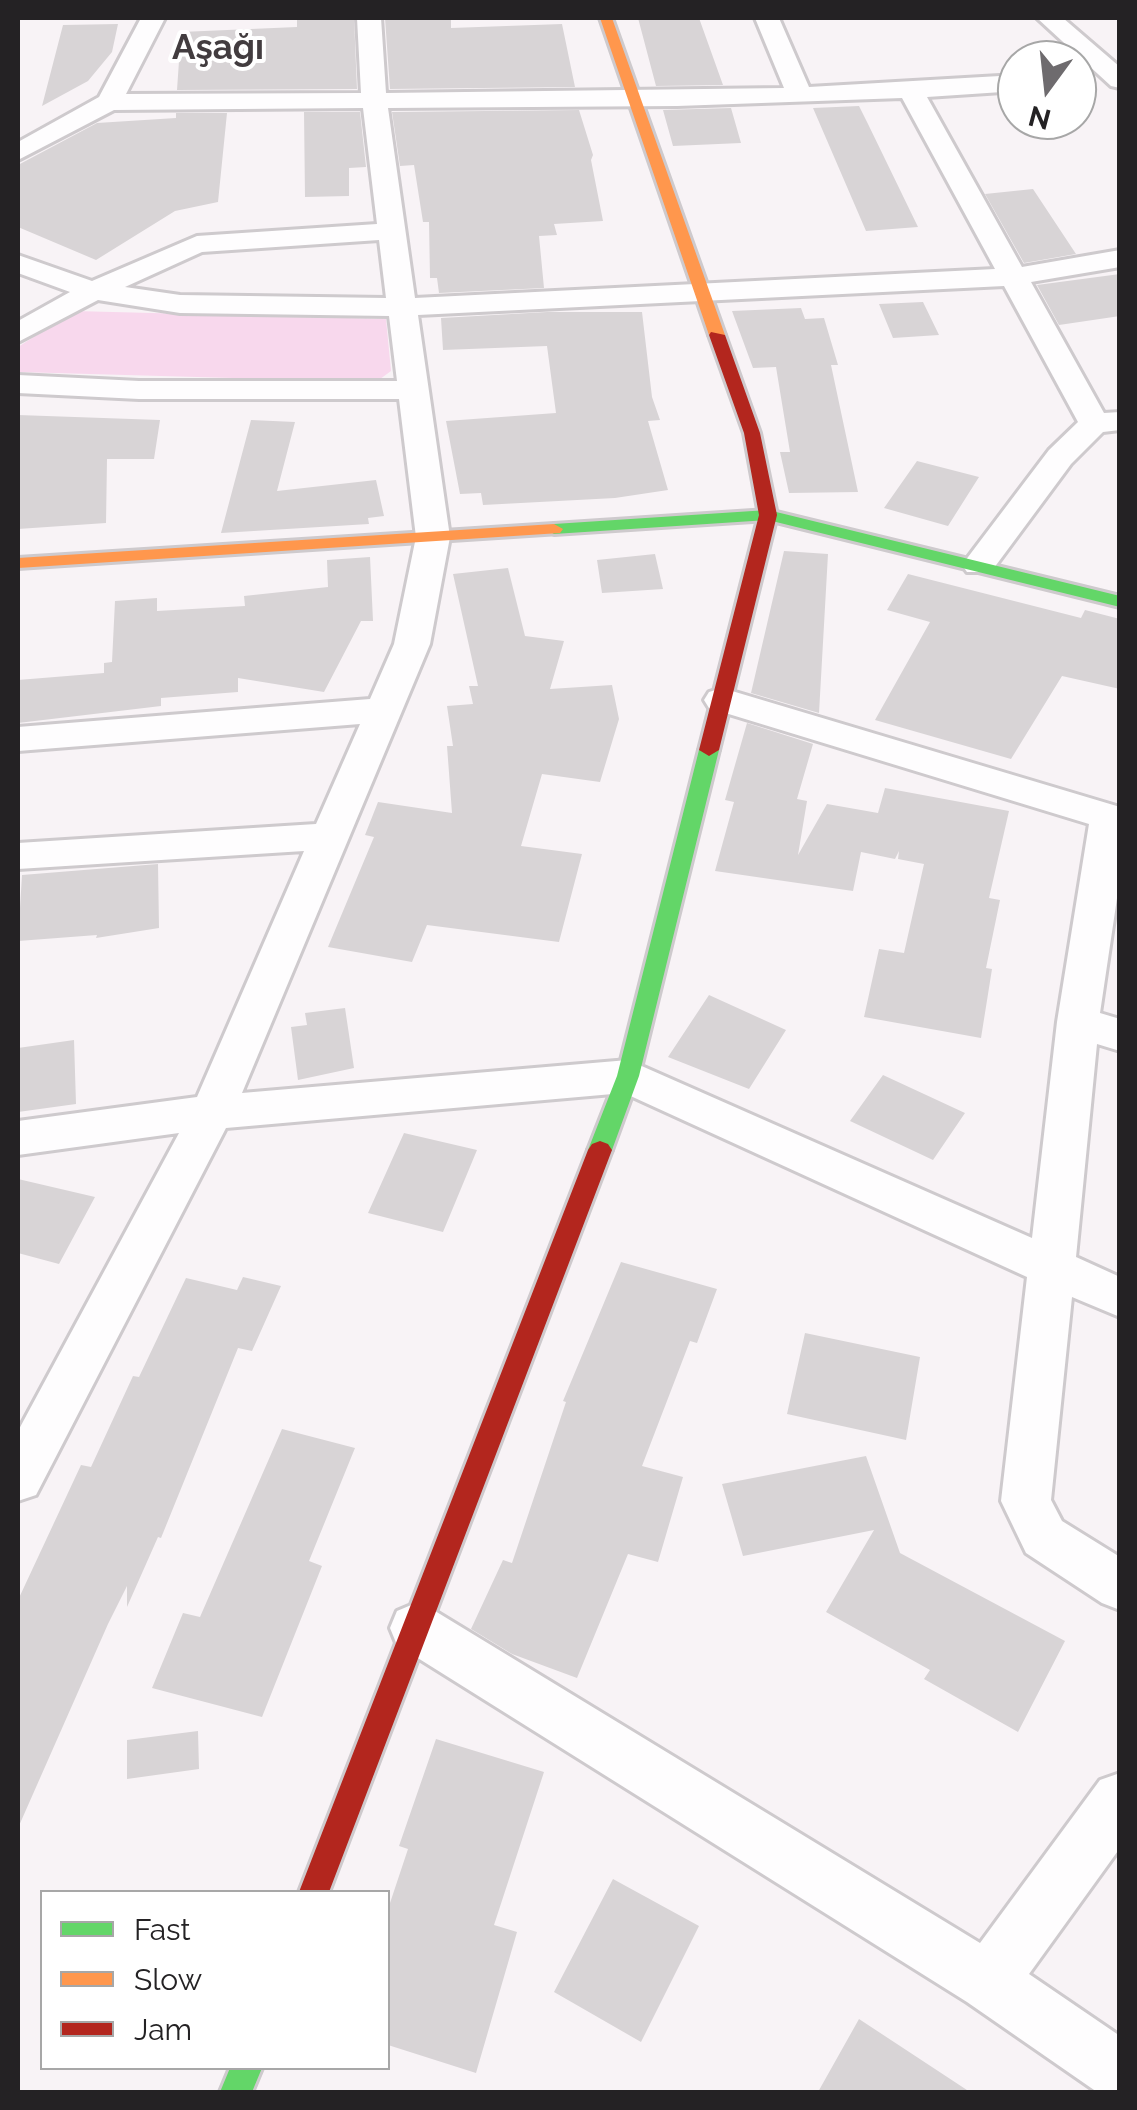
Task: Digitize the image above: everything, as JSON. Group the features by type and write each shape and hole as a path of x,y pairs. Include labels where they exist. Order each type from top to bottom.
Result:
{"street":[{"path":"108,102 154,18"},
{"path":"18,1479 212,1112 412,644 433,537 374,98 369,18"},
{"path":"315,1890 628,1076 768,515 752,433 606,18"},
{"path":"767,18 799,94"},
{"path":"1049,18 1117,76"},
{"path":"18,152 108,102 633,98 911,91 997,84"},
{"path":"911,91 1012,277 1107,422 1060,457 979,565"},
{"path":"18,333 93,291 198,244 391,231"},
{"path":"18,263 93,291 180,304 402,306 704,295 1012,277 1120,258"},
{"path":"18,384 139,390 413,390"},
{"path":"18,563 768,515 1120,602"},
{"path":"722,700 1114,818 1099,1029 1051,1266 1026,1501 1044,1538 1120,1586"},
{"path":"18,739 385,710"},
{"path":"18,856 333,836"},
{"path":"18,1138 212,1112 628,1076 1119,1298"},
{"path":"416,1628 988,1982 1120,2072"},
{"path":"988,1982 1120,1800"}],"shaded area":[{"path":"74,311 386,319 391,371 376,382 18,372 18,347"}],"building":[{"path":"297,18 354,18 357,89 177,90 181,32 297,27"},
{"path":"385,18 451,18 451,28 562,24 575,87 390,89"},
{"path":"638,18 699,18 723,85 656,86"},
{"path":"118,24 112,52 88,81 42,106 63,25"},
{"path":"859,106 918,227 866,231 813,108"},
{"path":"731,108 741,143 673,146 663,110"},
{"path":"579,110 593,155 603,221 554,224 557,235 539,236 544,288 439,293 437,278 430,278 429,222 423,222 414,165 400,166 392,112"},
{"path":"304,112 360,112 366,167 349,168 349,196 305,197"},
{"path":"176,113 227,113 218,202 175,211 96,260 18,227 18,165 97,123 176,118"},
{"path":"1033,189 1076,254 1024,263 985,194"},
{"path":"1120,274 1120,316 1059,325 1037,285"},
{"path":"923,302 939,335 893,338 879,304"},
{"path":"801,308 805,319 824,318 838,365 831,365 858,492 789,493 780,452 790,452 776,367 753,368 732,311"},
{"path":"642,312 652,397 660,420 648,421 668,490 615,498 483,505 481,493 460,494 446,421 556,413 547,346 443,350 441,318"},
{"path":"18,415 160,420 154,459 107,459 106,523 18,529"},
{"path":"251,420 295,422 277,491 376,480 384,516 368,518 369,524 221,533"},
{"path":"917,461 979,477 948,526 884,508"},
{"path":"784,551 828,554 819,713 751,693"},
{"path":"655,554 663,589 602,593 597,560"},
{"path":"370,557 373,621 361,621 324,692 238,678 238,692 161,698 161,706 18,723 18,680 104,673 104,663 112,662 115,601 157,598 157,611 245,606 244,596 328,587 327,560"},
{"path":"508,568 525,636 564,641 550,689 612,685 619,719 600,782 542,774 521,846 582,854 559,942 427,925 412,962 328,947 374,837 365,835 378,802 452,813 447,746 453,746 447,706 473,704 469,686 478,686 453,574"},
{"path":"908,574 1081,618 1085,610 1120,619 1120,689 1062,676 1011,759 875,720 930,622 887,610"},
{"path":"747,723 813,744 797,799 807,801 798,855 827,804 878,813 885,788 1009,811 989,898 1000,900 986,968 992,969 981,1038 864,1017 879,949 904,953 924,864 898,859 899,851 895,859 861,852 853,891 715,871 734,802 725,800"},
{"path":"158,864 159,928 96,938 97,935 18,941 22,875"},
{"path":"709,995 786,1030 749,1089 668,1057"},
{"path":"345,1008 354,1068 298,1080 291,1027 307,1025 305,1013"},
{"path":"74,1040 76,1104 18,1112 18,1048"},
{"path":"883,1075 965,1113 933,1160 850,1121"},
{"path":"404,1133 477,1150 443,1232 368,1213"},
{"path":"18,1179 95,1197 59,1264 18,1253"},
{"path":"621,1262 717,1289 697,1343 690,1341 642,1466 683,1477 658,1562 628,1554 577,1678 512,1654 471,1629 503,1560 512,1563 566,1402 563,1401"},
{"path":"243,1277 281,1286 252,1351 238,1348 161,1538 158,1537 127,1607 127,1586 108,1624 18,1828 18,1600 81,1465 91,1467 133,1376 139,1377 186,1278 237,1290"},
{"path":"805,1333 920,1357 906,1440 787,1414"},
{"path":"282,1429 355,1448 309,1561 322,1566 262,1717 152,1688 183,1613 200,1617"},
{"path":"866,1456 900,1553 1065,1641 1018,1732 924,1679 930,1670 826,1612 874,1530 743,1556 722,1484"},
{"path":"198,1731 199,1769 127,1779 127,1740"},
{"path":"436,1739 544,1772 494,1925 517,1932 476,2073 390,2046 390,1903 408,1849 399,1846"},
{"path":"613,1879 699,1926 641,2042 554,1992"},
{"path":"859,2019 970,2092 818,2092"}],"traffic: fast":[{"path":"554,529 768,515 1120,602"},
{"path":"600,1150 628,1076 709,750"},
{"path":"236,2092 245,2070"}],"traffic: slow":[{"path":"606,18 717,335"},
{"path":"18,563 554,529"}],"traffic: jam":[{"path":"709,750 768,515 752,433 717,335"},
{"path":"315,1890 600,1150"}],"district":[{"name":"Aşağı","path":"218,48"}]}
